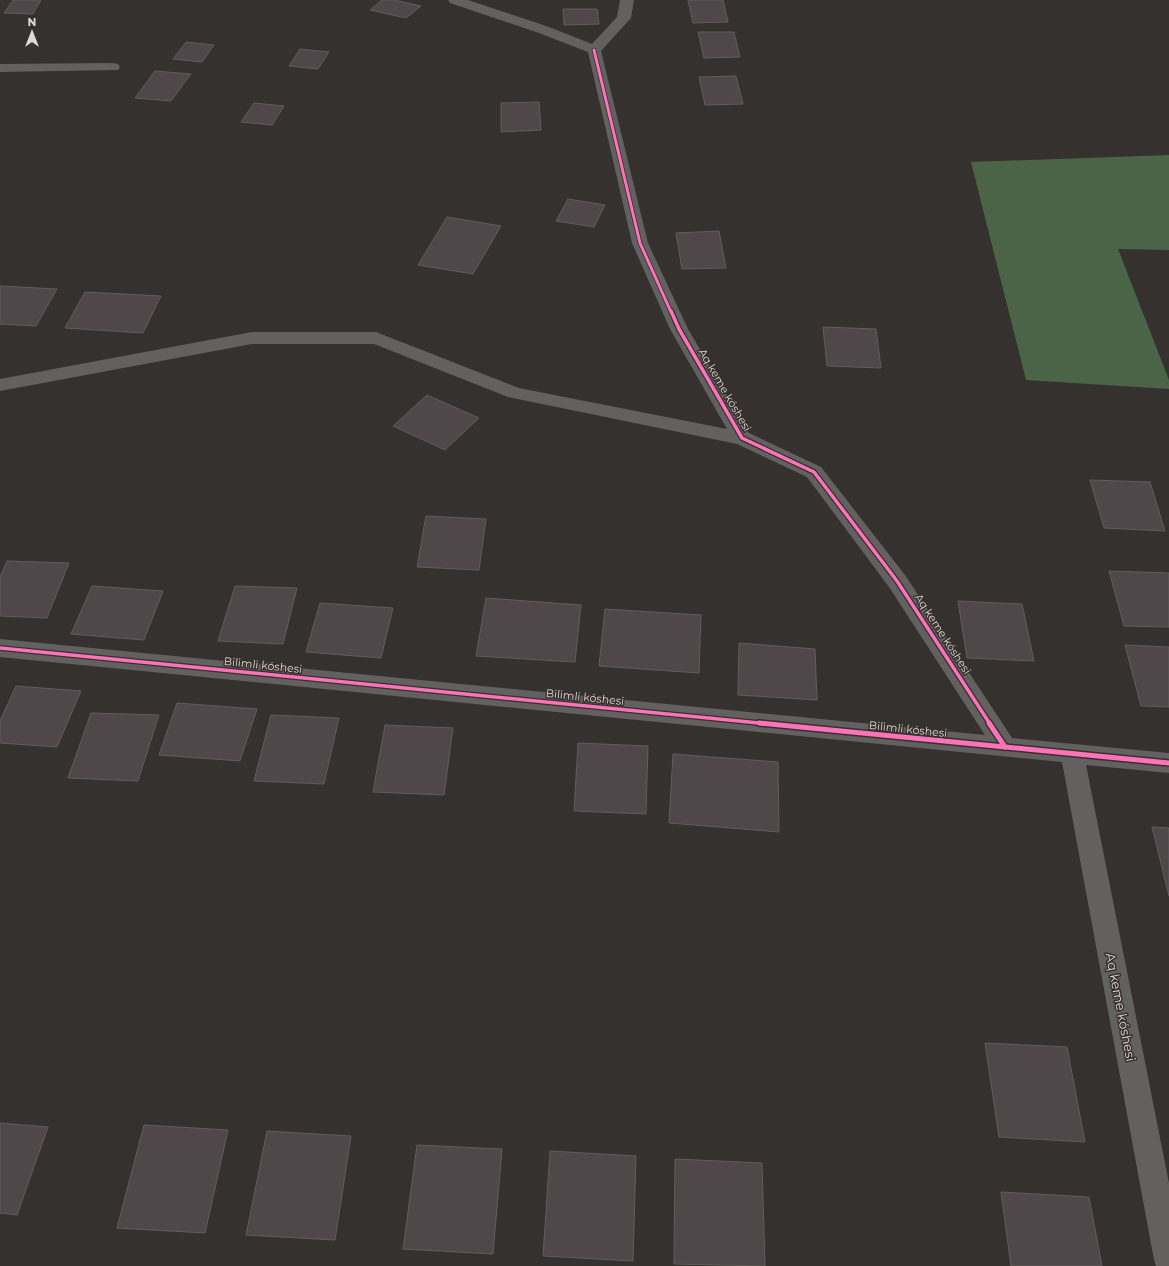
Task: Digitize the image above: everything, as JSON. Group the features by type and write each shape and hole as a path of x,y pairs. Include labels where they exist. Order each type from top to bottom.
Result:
{"street":[{"path":"455,0 544,30 594,50 624,18 628,0"},
{"name":"Aq keme kóshesi","path":"594,50 640,243 679,329 742,438 814,472 897,580 1005,747"},
{"path":"0,68 113,67"},
{"path":"0,385 252,338 376,338 515,393 742,438"},
{"name":"Bilimli kóshesi","path":"0,648 1169,763"},
{"name":"Aq keme kóshesi","path":"1072,754 1169,1260"}],"green space":[{"path":"1169,155 1169,250 1118,249 1169,380 1169,389 1026,380 971,162"}],"building":[{"path":"13,0 41,0 33,14 4,13"},
{"path":"382,0 394,0 421,6 406,18 370,10"},
{"path":"688,0 723,0 728,22 693,23"},
{"path":"563,9 597,9 599,24 564,25"},
{"path":"698,32 734,32 740,57 704,58"},
{"path":"186,42 214,45 202,62 173,59"},
{"path":"300,49 329,52 318,69 289,66"},
{"path":"155,71 191,74 171,101 135,98"},
{"path":"736,76 743,104 705,105 699,77"},
{"path":"539,102 541,130 501,132 501,103"},
{"path":"254,103 284,106 272,125 241,122"},
{"path":"568,199 605,205 594,227 556,221"},
{"path":"447,217 501,226 473,274 418,265"},
{"path":"719,231 726,268 682,269 676,233"},
{"path":"0,286 57,289 36,326 0,324"},
{"path":"85,292 161,296 143,333 65,328"},
{"path":"823,327 876,329 881,368 827,366"},
{"path":"427,395 479,418 445,450 393,426"},
{"path":"1090,480 1150,482 1165,531 1104,528"},
{"path":"426,516 486,519 479,570 417,567"},
{"path":"7,561 69,563 47,618 0,616 0,577"},
{"path":"1109,571 1169,573 1169,627 1124,626"},
{"path":"92,586 163,591 144,640 71,634"},
{"path":"235,586 297,588 283,644 218,641"},
{"path":"486,598 581,605 575,662 476,656"},
{"path":"958,601 1022,604 1034,661 967,658"},
{"path":"320,603 393,608 381,658 306,652"},
{"path":"605,609 701,615 699,673 599,666"},
{"path":"739,643 815,649 817,700 738,695"},
{"path":"1125,645 1169,647 1169,707 1141,706"},
{"path":"16,686 81,691 57,747 0,743 0,721"},
{"path":"177,703 257,709 240,761 159,755"},
{"path":"91,713 159,715 138,781 68,778"},
{"path":"271,715 339,718 324,784 254,781"},
{"path":"385,725 453,728 444,795 373,792"},
{"path":"578,743 648,746 646,814 574,811"},
{"path":"673,754 778,762 779,832 669,823"},
{"path":"1152,827 1169,828 1169,896"},
{"path":"985,1043 1067,1047 1085,1142 999,1137"},
{"path":"0,1123 48,1127 17,1215 0,1213"},
{"path":"144,1125 228,1130 205,1233 117,1228"},
{"path":"267,1131 351,1136 335,1240 246,1235"},
{"path":"417,1145 502,1149 493,1254 403,1249"},
{"path":"550,1151 636,1156 633,1261 543,1256"},
{"path":"675,1159 762,1163 765,1266 674,1264"},
{"path":"1001,1192 1089,1197 1102,1266 1011,1266"}],"cycle path":[{"path":"594,50 640,243 679,329 742,438 814,472 897,581 1005,747"},
{"path":"0,648 1169,763"}]}
